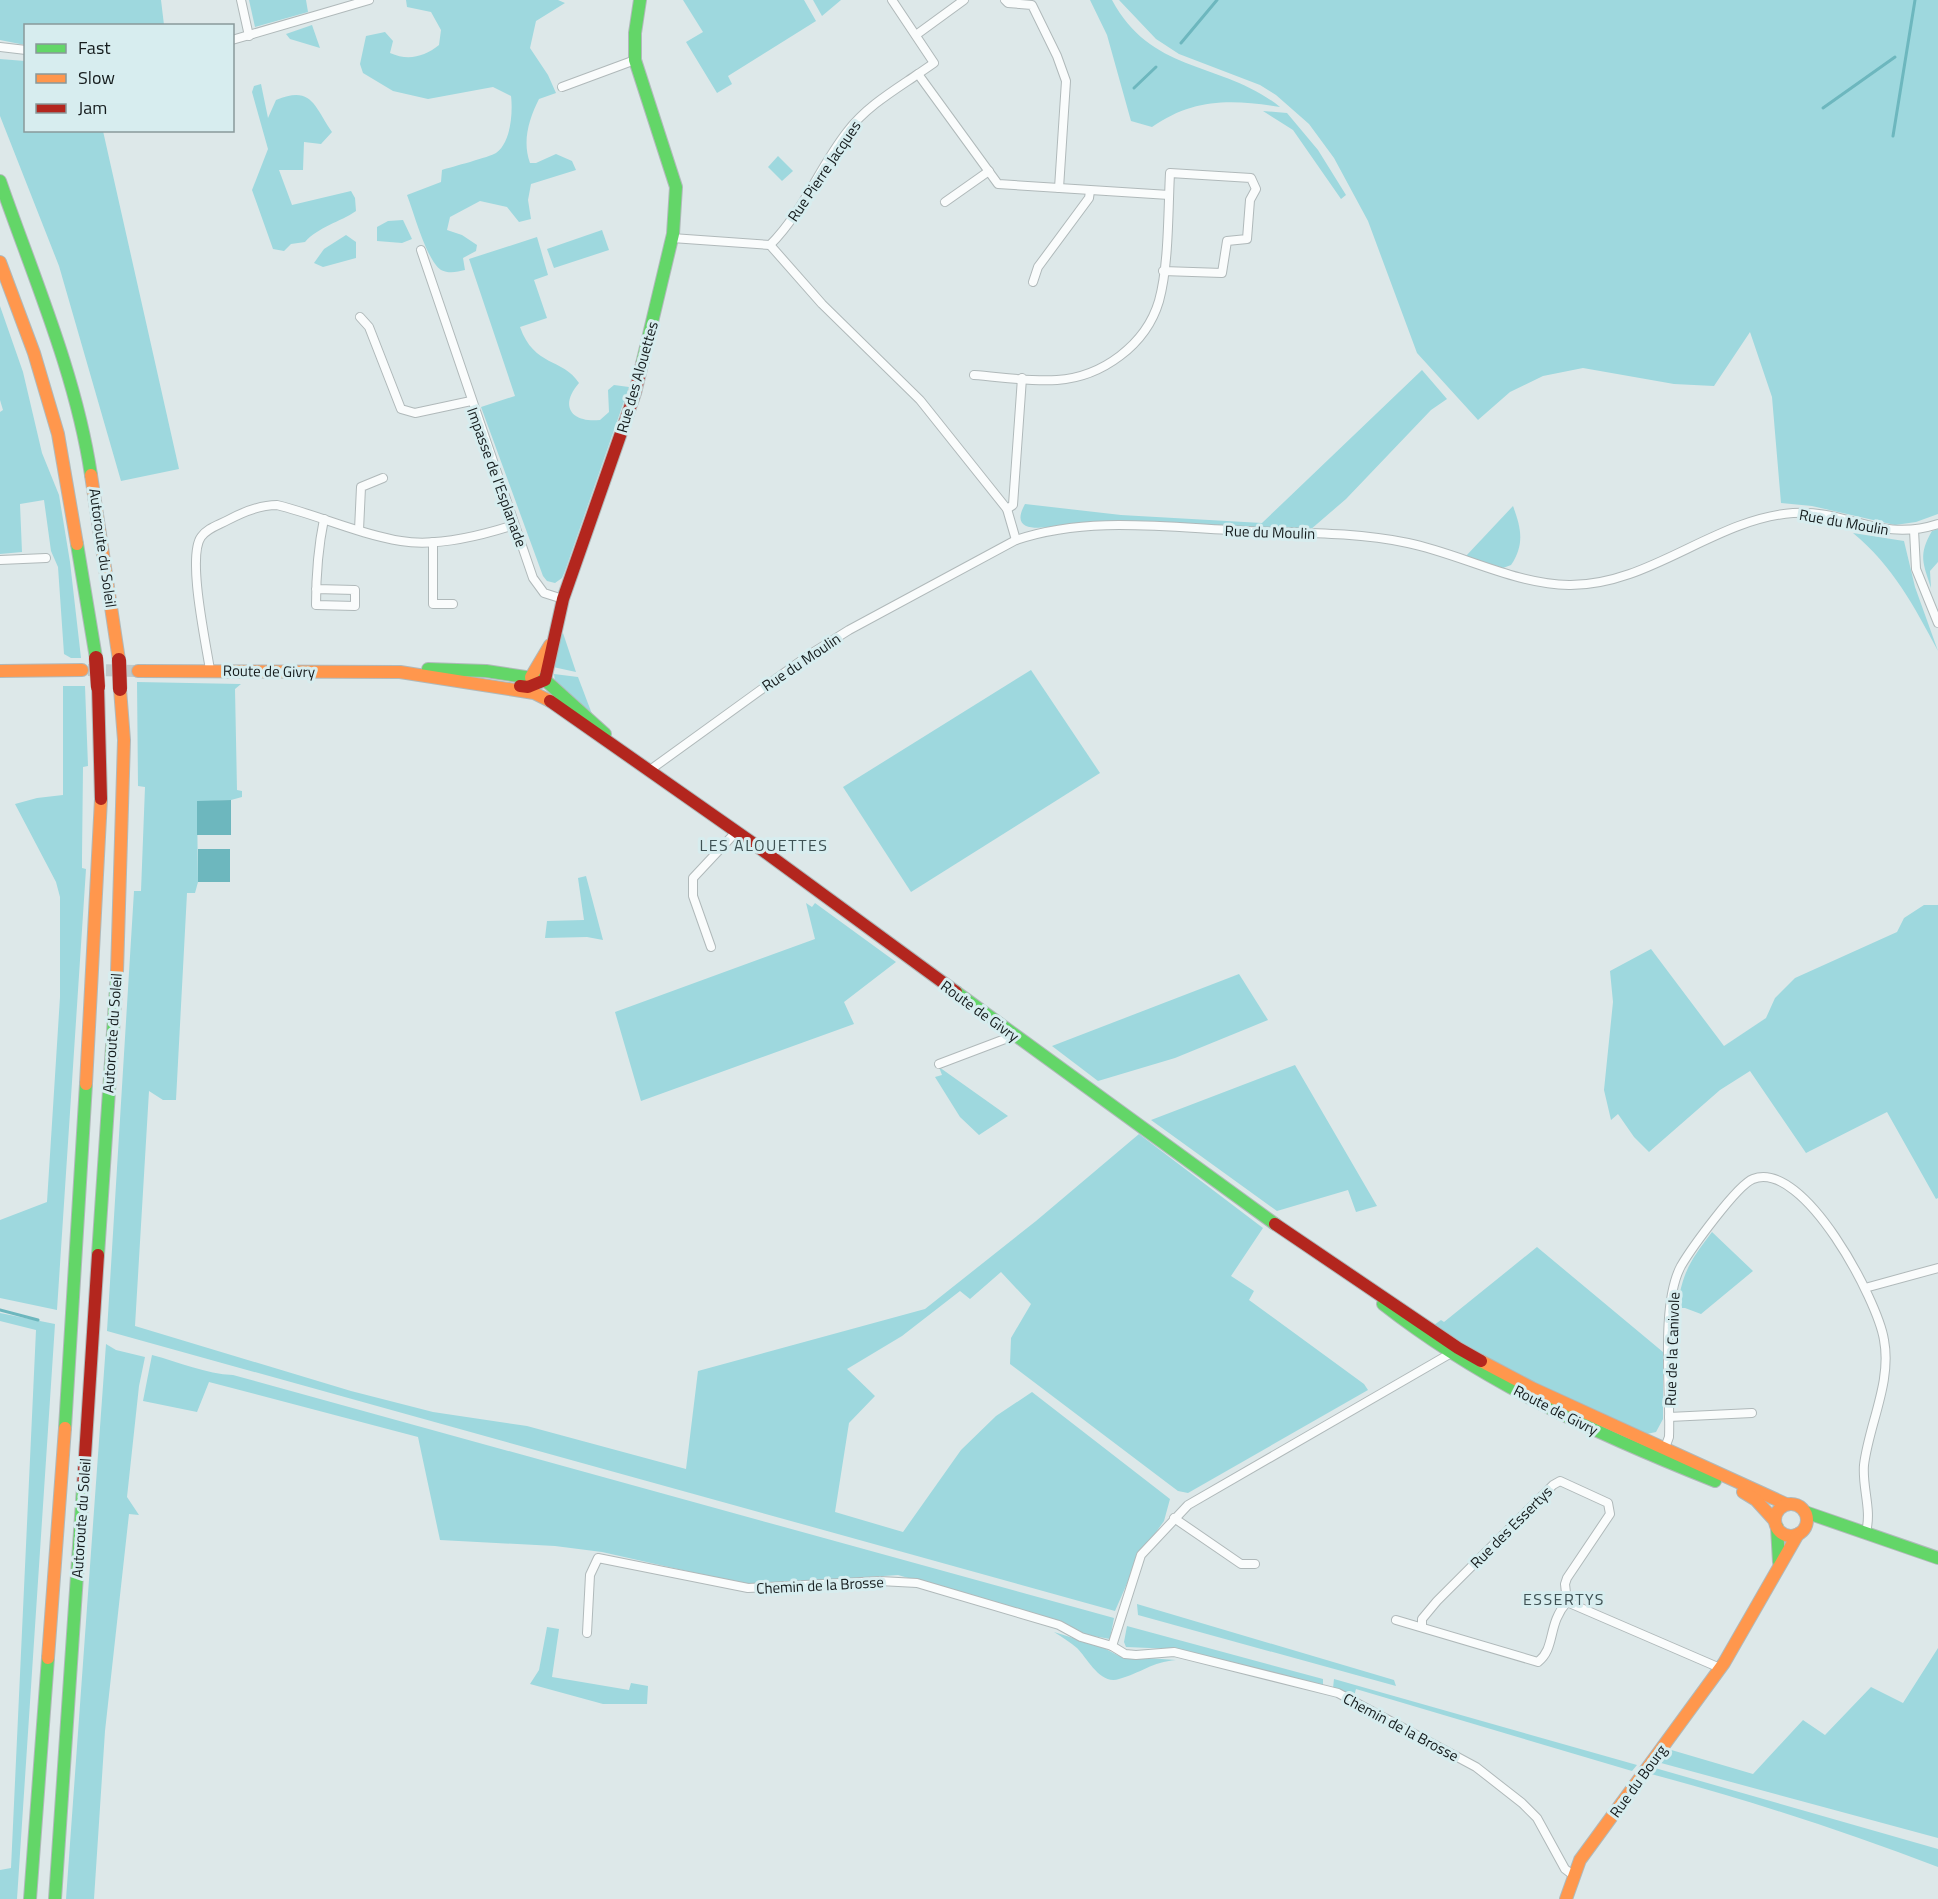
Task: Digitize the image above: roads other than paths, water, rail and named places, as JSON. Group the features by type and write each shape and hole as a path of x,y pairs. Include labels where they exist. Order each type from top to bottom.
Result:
{"main road":[{"name":"Rue des Alouettes","path":"536,684 554,639 562,599 635,393 672,238 677,205 676,187 635,60 635,33 640,0"},
{"name":"Autoroute du Soleil","path":"0,182 61,354 88,452 119,660 124,751 119,943 56,1899"},
{"name":"Autoroute du Soleil","path":"0,262 34,353 58,434 96,658 101,789 99,869 72,1316 30,1899"},
{"name":"Route de Givry","path":"138,670 400,672 456,669 536,684 600,728 612,742 1013,1036 1350,1276 1400,1319 1454,1351 1473,1368 1588,1427 1786,1504"},
{"path":"0,671 82,670"},
{"name":"Route de Givry","path":"400,672 465,681 536,684"},
{"name":"Route de Givry","path":"1662,1455 1745,1493 1776,1524"},
{"path":"1846,1526 1823,1525 1783,1534 1776,1524 1779,1509 1786,1504 1800,1506 1805,1512 1866,1532 1938,1558"},
{"path":"1802,1531 1805,1512"},
{"name":"Rue du Bourg","path":"1776,1524 1779,1562"},
{"name":"Rue du Bourg","path":"1566,1899 1580,1860 1720,1668 1754,1615 1779,1562 1802,1531"}],"street":[{"path":"241,0 249,36"},
{"path":"234,40 369,0"},
{"path":"892,0 934,63 918,74 998,184 1169,195"},
{"path":"916,35 964,0"},
{"path":"1005,0 1008,3 1032,5 1058,56 1066,81 1059,188"},
{"path":"0,47 24,50"},
{"path":"562,87 635,60"},
{"name":"Rue Pierre Jacques","path":"770,245 803,204 846,133 871,108 918,74"},
{"path":"945,202 988,171"},
{"path":"974,375 1055,380 1076,377 1107,365 1121,356 1145,330 1154,315 1159,300 1170,173 1251,178 1256,189 1250,200 1246,239 1226,243 1222,273 1163,271"},
{"path":"1033,282 1038,267 1089,198 1090,191"},
{"path":"672,238 770,245 822,304 920,400 1007,509 1016,540"},
{"path":"421,250 471,401"},
{"name":"Impasse de l'Esplanade","path":"360,317 369,327 401,409 414,413 471,401 538,587 544,593 562,599"},
{"path":"1007,509 1013,505 1022,378"},
{"path":"359,530 361,486 383,478"},
{"path":"210,670 195,557 202,536 241,513 267,505 295,509 401,541 433,542 514,525"},
{"name":"Rue du Moulin","path":"650,770 819,649 1016,540 1040,531 1113,525 1343,535 1405,542 1524,577 1568,585 1616,578 1744,524 1778,515 1815,514 1880,530 1914,530 1938,524"},
{"path":"316,589 355,590 355,606 316,605 316,589 316,561 324,519"},
{"path":"1914,530 1916,569 1938,623"},
{"path":"433,542 433,604 453,604"},
{"path":"0,560 46,558"},
{"path":"711,947 693,896 693,878 736,832"},
{"path":"939,1064 1013,1036"},
{"name":"Rue de la Canivole","path":"1662,1455 1669,1437 1669,1355 1674,1287 1681,1266 1740,1187 1754,1178 1782,1182 1796,1191 1824,1221 1864,1288 1884,1339 1886,1363 1864,1467 1869,1512 1866,1532"},
{"path":"1864,1288 1938,1268"},
{"path":"1112,1646 1142,1555 1173,1518 1188,1505 1454,1351"},
{"path":"1670,1417 1752,1413"},
{"name":"Rue des Essertys","path":"1396,1620 1538,1662 1547,1652 1552,1625 1566,1602 1567,1578 1611,1515 1608,1503 1560,1481 1553,1485 1437,1601 1422,1619 1422,1627"},
{"path":"1173,1518 1241,1564 1255,1564"},
{"name":"Chemin de la Brosse","path":"587,1633 590,1575 598,1558 748,1588 880,1581 917,1583 1059,1625 1081,1637 1112,1646 1125,1654 1174,1652 1338,1693 1476,1767 1522,1803 1537,1818 1565,1869 1573,1875"},
{"path":"1566,1602 1720,1668"}],"waterway":[{"path":"1181,43 1217,0"},
{"path":"1893,136 1915,0"},
{"path":"1823,108 1895,57"},
{"path":"1134,88 1156,67"},
{"path":"0,1310 38,1320"}],"tunnel":[{"path":"88,670 138,671"}],"district":[{"name":"LES ALOUETTES","path":"764,845"},
{"name":"ESSERTYS","path":"1564,1599"}]}
